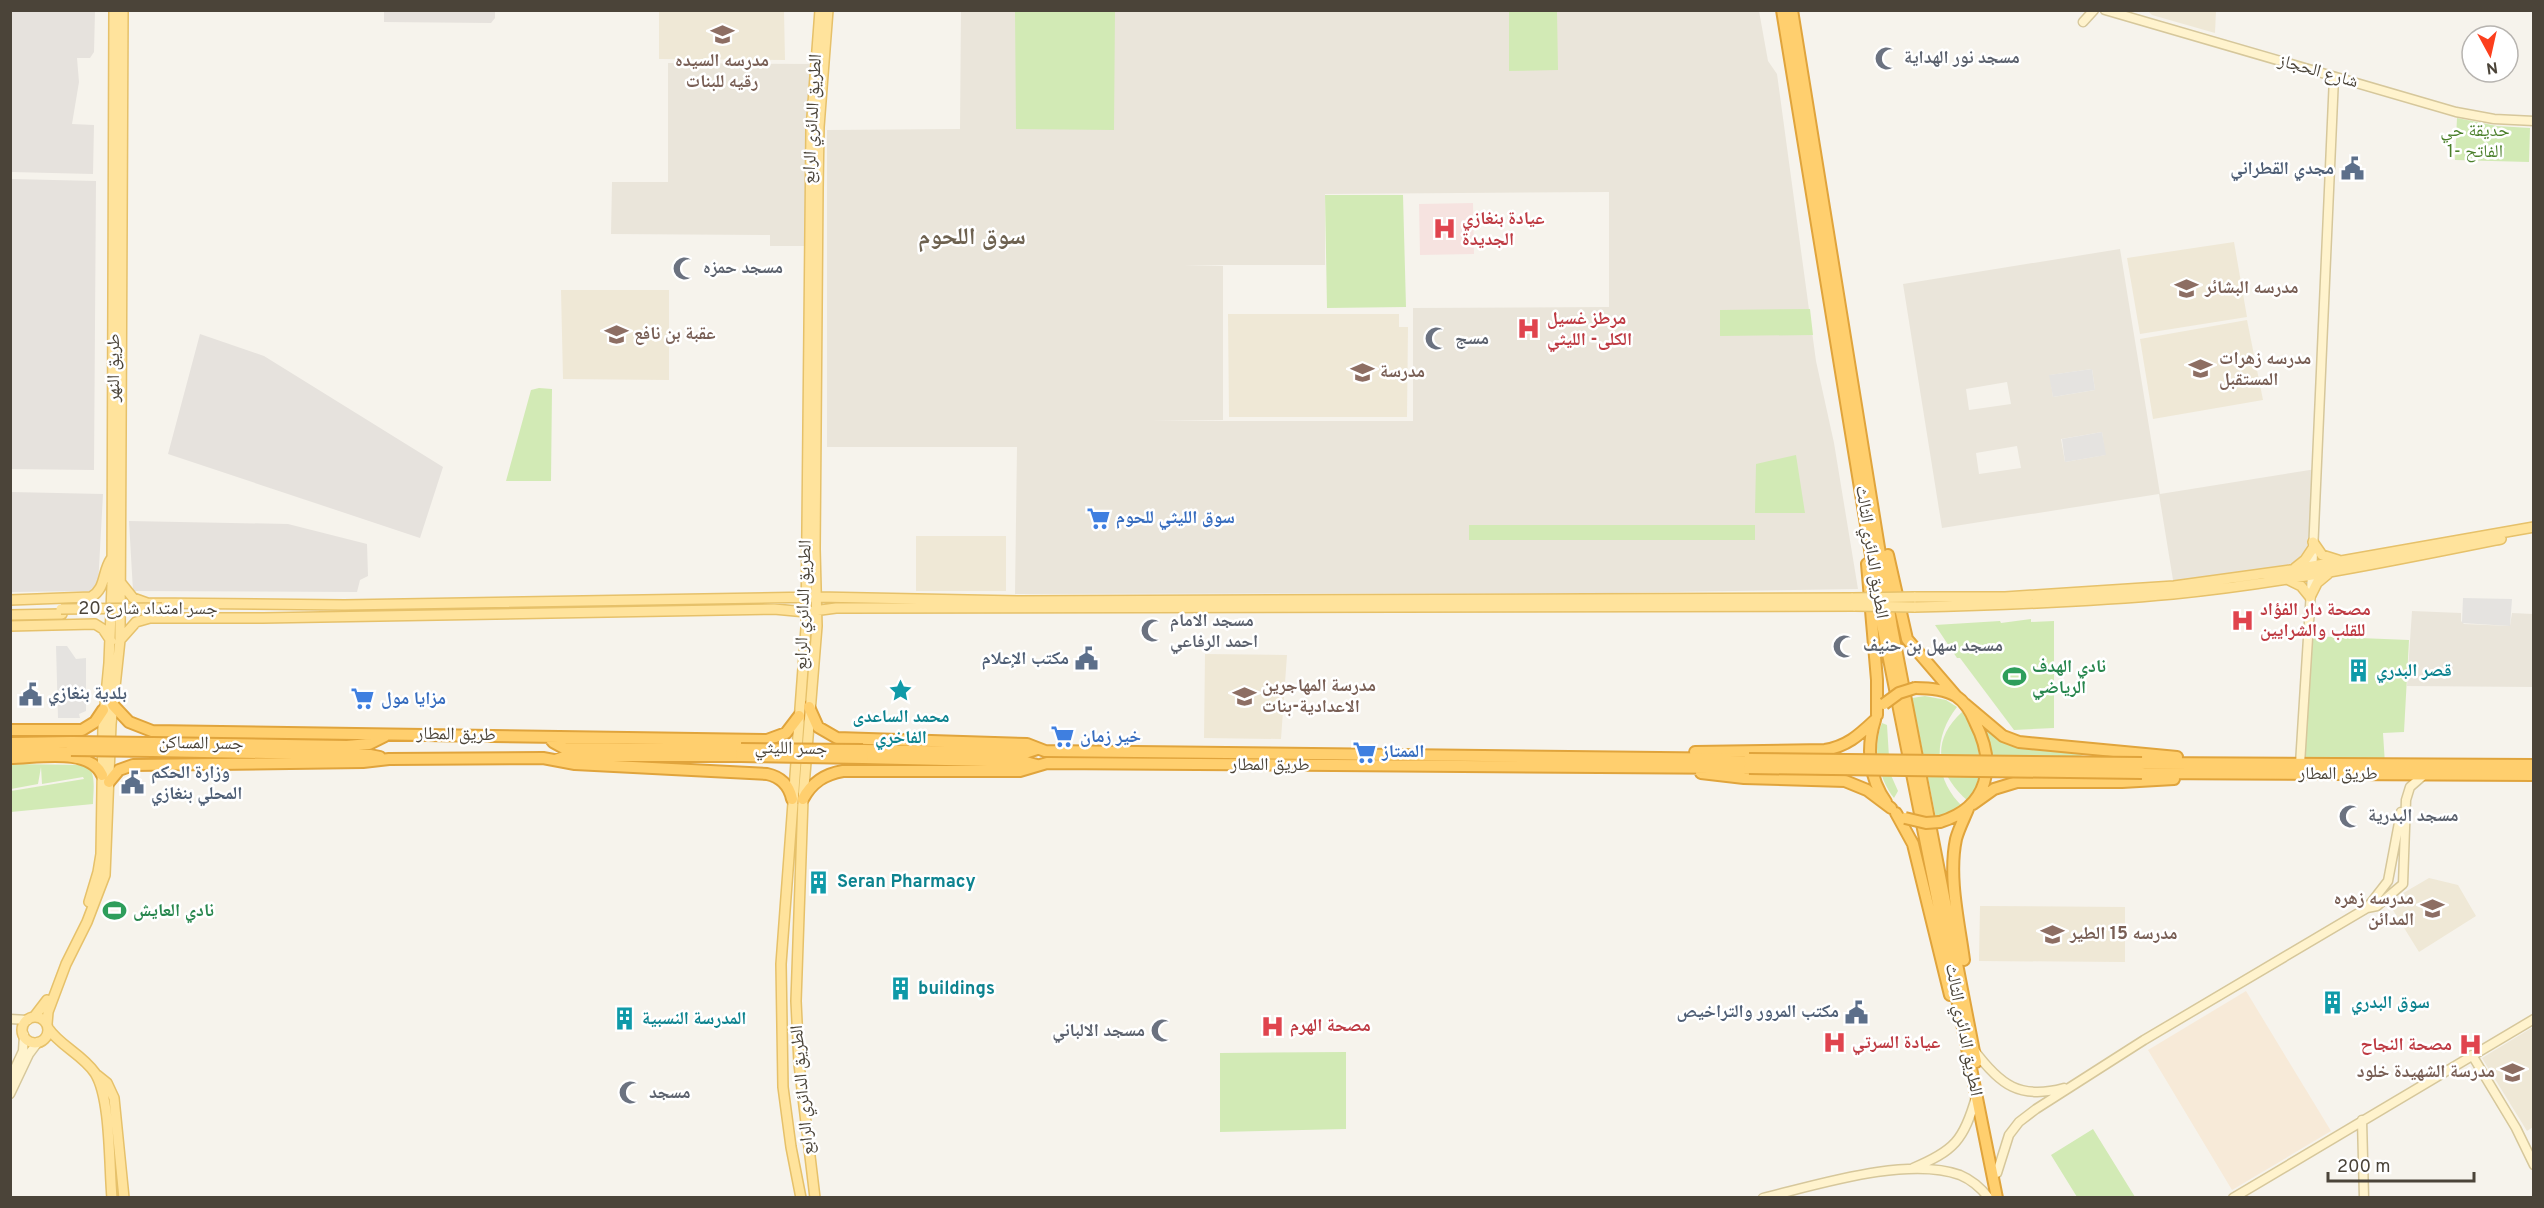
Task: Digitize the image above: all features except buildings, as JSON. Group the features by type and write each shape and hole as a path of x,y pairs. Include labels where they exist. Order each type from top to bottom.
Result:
{"highway":[{"name":"الطريق الدائري الثالث","path":"1782,10 1820,211"},
{"name":"الطريق الدائري الثالث","path":"1792,10 1883,629 1997,1197"},
{"path":"1798,48 1800,10"},
{"name":"الطريق الدائري الثالث","path":"1826,252 1877,522 1892,628 2003,1197"},
{"path":"1877,522 1884,540 1907,639 1960,700 1981,736 1987,758 1985,781 1959,828 1954,849 1968,1014"},
{"path":"1868,534 1866,548 1877,680 1875,718 1870,739 1871,767 1880,792 1897,813 1913,844 1944,974 1961,1024"},
{"path":"1673,758 1705,751 1832,749 1852,741 1875,718 1884,704 1899,693 1915,688 1940,690 1960,700 2003,736 2019,742 2169,755 2189,762"},
{"path":"10,730 82,730 91,726 108,707"},
{"name":"طريق المطار","path":"108,707 129,722 152,731 756,740 780,737 792,729 799,716"},
{"name":"طريق المطار","path":"809,707 812,718 822,731 837,738 852,740 1027,744 1037,749 1202,754 1673,758 1749,763"},
{"path":"69,757 75,750 77,742 71,730"},
{"path":"147,765 142,750 145,740 152,731"},
{"name":"جسر المساكن","path":"10,743 347,746 369,744 388,734"},
{"name":"جسر الليثي","path":"549,737 558,746 564,748 1025,753 1037,749"},
{"path":"753,772 759,766 762,757 761,748 756,740"},
{"path":"850,770 845,752 852,740"},
{"name":"جسر المساكن","path":"10,750 370,755 384,759"},
{"name":"جسر الليثي","path":"554,760 567,756 819,757 1026,762 1037,765"},
{"path":"10,758 69,757 90,760 106,778"},
{"name":"طريق المطار","path":"106,778 123,768 147,765 363,762 384,759 543,758 575,764 753,772 777,777 798,799 822,778 850,770 1020,771 1037,765 1058,763 1683,768 1749,763"},
{"name":"طريق المطار","path":"2142,768 2189,762 2534,765"},
{"path":"1749,763 2142,768"},
{"path":"1683,768 1720,776 1845,781 1857,784 1897,813 1926,823 1940,822 1971,806 1994,789 2017,782 2150,781 2193,774"},
{"name":"طريق المطار","path":"2142,768 2193,774 2534,775"}],"main road":[{"name":"طريق النهر","path":"114,10 112,557 115,640"},
{"name":"طريق النهر","path":"106,778 108,707 121,583 123,10"},
{"name":"الطريق الدائري الرابع","path":"815,1197 797,1040 796,962 799,716 806,612 811,130 820,10"},
{"name":"الطريق الدائري الرابع","path":"801,1197 783,1087 781,964 817,626 819,127 828,10"},
{"path":"2083,21 2094,10"},
{"name":"شارع الحجاز","path":"2105,10 2456,112 2494,119 2534,121"},
{"path":"2300,764 2312,571 2334,77"},
{"path":"121,583 133,598 142,602 337,605 817,597 835,603 1018,601 1914,602 2006,605 2137,597 2287,579 2343,561 2534,527"},
{"path":"1914,602 2136,589 2242,578 2294,569 2332,572 2534,533"},
{"path":"2313,545 2324,556 2343,561"},
{"path":"2294,569 2305,560 2313,545"},
{"path":"10,600 91,597 101,588 106,567 112,557"},
{"path":"2310,597 2317,583 2332,572"},
{"path":"2287,579 2301,586 2310,597"},
{"path":"816,584 835,603"},
{"path":"599,601 599,612"},
{"path":"10,626 95,624 115,640 136,622 145,618 284,618 774,609 806,612 817,611 835,603"},
{"path":"817,626 835,603"},
{"name":"جسر امتداد شارع 20","path":"10,610 271,608 286,604"},
{"path":"334,616 333,609 337,605"},
{"name":"جسر امتداد شارع 20","path":"162,610 273,614 284,618"},
{"name":"جسر امتداد شارع 20","path":"10,615 62,611"},
{"path":"1997,1173 2006,1142 2019,1122 2070,1086 2367,908 2383,890 2391,873 2404,794 2403,774"},
{"path":"2367,908 2377,906 2403,884 2406,800 2410,787 2425,774"},
{"path":"10,1079 23,1051 23,1033 31,1018 45,1005 89,902 101,854 106,778"},
{"path":"10,1094 29,1054 47,1035 48,1012 66,964 87,922 105,875 106,778"},
{"path":"10,1020 41,1019 59,1042 80,1056 107,1083 114,1098 124,1197"},
{"path":"2233,1197 2534,1019"},
{"path":"10,1020 31,1042 59,1042"},
{"path":"782,1034 787,1049 787,1087 793,1092 797,1088 794,1047 797,1040"},
{"path":"1974,1050 1996,1077 2015,1089 2042,1092 2070,1086"},
{"path":"2472,1055 2516,1128 2534,1165"},
{"path":"96,1074 105,1106 112,1197"},
{"path":"1907,1170 1935,1159 1955,1145 1967,1125 1977,1094"},
{"path":"791,1147 793,1139 790,1112 794,1108 799,1111 803,1155 811,1173"},
{"path":"2362,1120 2364,1197"},
{"path":"1763,1197 1854,1176 1907,1170 1939,1171 1961,1175 1974,1182 1989,1197"},
{"path":"1812,1174 1819,1184"}],"shaded area":[{"path":"11,10 95,11 94,52 90,58 77,58 79,82 72,124 94,125 93,174 11,172"},
{"path":"384,11 495,11 495,18 491,23 384,22"},
{"name":"مدرسه السيده رقيه للبنات","path":"659,11 784,11 785,60 659,59"},
{"path":"961,11 1759,11 1768,61 1777,74 1816,361 1834,443 1858,589 1611,593 1015,594 1017,447 827,447 827,130 960,129","holes":["1609,192 1609,307 1413,308 1413,421 1152,421 1223,420 1223,266 1184,265 1325,265 1325,194"]},
{"path":"2148,11 2216,11 2215,33 2152,15"},
{"path":"668,63 816,64 810,246 770,246 770,235 611,234 612,182 668,182"},
{"path":"11,179 96,181 94,470 11,469"},
{"path":"1473,203 1474,254 1420,255 1419,204"},
{"name":"مدرسه البشائر","path":"2234,242 2247,317 2140,334 2127,258"},
{"path":"2120,249 2160,494 2316,469 2313,548 2294,569 2174,586 2159,494 1942,528 1903,284","holes":["2092,369 2095,390 2053,397 2050,375","2007,382 2011,404 1969,410 1966,389","2102,432 2105,455 2065,462 2061,439","2017,446 2021,468 1979,474 1976,453"]},
{"name":"عقبة بن نافع","path":"561,290 669,290 669,380 563,379"},
{"path":"1228,314 1399,314 1399,327 1408,327 1407,417 1229,417"},
{"name":"مدرسه زهرات المستقبل","path":"2247,320 2263,400 2153,419 2140,339"},
{"path":"200,334 264,356 443,467 420,538 168,454"},
{"path":"2092,369 2095,390 2053,397 2049,375"},
{"path":"2102,432 2106,455 2065,462 2062,439"},
{"path":"11,492 103,494 98,586 94,591 11,592"},
{"path":"129,521 288,524 367,544 368,576 360,580 357,592 133,591"},
{"path":"916,536 1006,536 1006,591 916,591"},
{"path":"2463,598 2512,599 2510,626 2462,623"},
{"path":"2412,611 2461,613 2461,621 2464,624 2510,626 2512,613 2533,614 2533,687 2407,686"},
{"path":"56,646 67,646 76,659 86,658 86,711 79,714 80,718 58,718"},
{"name":"مدرسة المهاجرين الاعدادية-بنات","path":"1205,654 1287,655 1281,739 1204,738"},
{"name":"مدرسه زهره المدائن","path":"2429,878 2458,885 2476,916 2419,952 2388,902"},
{"name":"مدرسه 15 الطير","path":"1980,906 2125,907 2125,962 1979,961"},
{"path":"2246,991 2331,1131 2232,1190 2148,1050"},
{"name":"مدرسة الشهيدة خلود","path":"2533,1027 2533,1127 2527,1131 2482,1058"}],"green space":[{"path":"1015,11 1115,11 1114,130 1016,129"},
{"path":"1509,11 1557,11 1558,70 1509,71"},
{"name":"حديقة حي الفاتح -1","path":"2457,118 2497,126 2530,128 2529,162 2455,160"},
{"path":"1325,195 1403,195 1406,307 1327,308"},
{"path":"1810,309 1813,335 1720,336 1720,310"},
{"path":"552,389 551,481 506,481 531,390"},
{"path":"1796,455 1805,513 1755,513 1756,464"},
{"path":"1469,525 1755,525 1755,540 1469,540"},
{"name":"نادي الهدف الرياضي","path":"2031,619 2031,622 2054,621 2054,728 2014,730 1960,658 1957,658 1935,625 2000,621 2001,623"},
{"path":"2310,636 2409,640 2404,732 2383,733 2385,764 2301,763"},
{"path":"1925,696 1946,700 1957,707 1943,732 1940,758 1946,784 1963,807 1936,818 1912,698"},
{"path":"1962,712 1977,744 1980,768 1974,791 1968,801 1949,780 1941,757 1945,734"},
{"path":"1882,723 1887,725 1890,773 1898,791 1894,798 1884,781 1878,762 1877,742"},
{"path":"1985,729 2000,738 2083,755 2076,758 1992,758"},
{"path":"11,764 86,765 93,777 93,804 11,812 11,791 84,779 83,777 42,784 41,767 38,784 11,789"},
{"path":"1346,1052 1346,1129 1220,1132 1220,1053"},
{"path":"2093,1129 2135,1197 2077,1197 2051,1155"}],"place":[{"name":"مدرسه السيده رقيه للبنات","path":"722,35"},
{"name":"مسجد نور الهداية","path":"1886,58"},
{"name":"مجدي القطراني","path":"2352,169"},
{"name":"عيادة بنغازي الجديدة","path":"1444,229"},
{"name":"مسجد حمزه","path":"685,268"},
{"name":"مدرسه البشائر","path":"2187,288"},
{"name":"مرطز غسيل الكلى- الليثي","path":"1529,329"},
{"name":"عقبة بن نافع","path":"616,334"},
{"name":"مسج","path":"1437,339"},
{"name":"مدرسه زهرات المستقبل","path":"2201,369"},
{"name":"مدرسة","path":"1362,372"},
{"name":"سوق الليثي للحوم","path":"1098,518"},
{"name":"مصحة دار الفؤاد للقلب والشرايين","path":"2242,620"},
{"name":"مسجد الامام احمد الرفاعي","path":"1152,631"},
{"name":"مسجد سهل بن حنيف","path":"1845,646"},
{"name":"مكتب الإعلام","path":"1087,659"},
{"name":"قصر البدري","path":"2358,671"},
{"name":"نادي الهدف الرياضي","path":"2014,677"},
{"name":"محمد الساعدى الفاخري","path":"901,691"},
{"name":"بلدية بنغازي","path":"30,694"},
{"name":"مدرسة المهاجرين الاعدادية-بنات","path":"1244,696"},
{"name":"مزايا مول","path":"363,699"},
{"name":"خير زمان","path":"1062,737"},
{"name":"الممتاز","path":"1364,752"},
{"name":"وزارة الحكم المحلي بنغازي","path":"133,783"},
{"name":"مسجد البدرية","path":"2350,816"},
{"name":"Seran Pharmacy","path":"819,882"},
{"name":"مدرسه زهره المدائن","path":"2432,909"},
{"name":"نادي العايش","path":"115,911"},
{"name":"مدرسه 15 الطير","path":"2052,934"},
{"name":"buildings","path":"900,989"},
{"name":"سوق البدري","path":"2333,1003"},
{"name":"مكتب المرور والتراخيص","path":"1857,1012"},
{"name":"المدرسة النسبية","path":"624,1019"},
{"name":"مصحة الهرم","path":"1272,1026"},
{"name":"مسجد الالباني","path":"1163,1031"},
{"name":"عيادة السرتي","path":"1834,1043"},
{"name":"مصحة النجاح","path":"2470,1045"},
{"name":"مدرسة الشهيدة خلود","path":"2513,1072"},
{"name":"مسجد","path":"631,1093"}],"district":[{"name":"سوق اللحوم","path":"972,238"}]}
